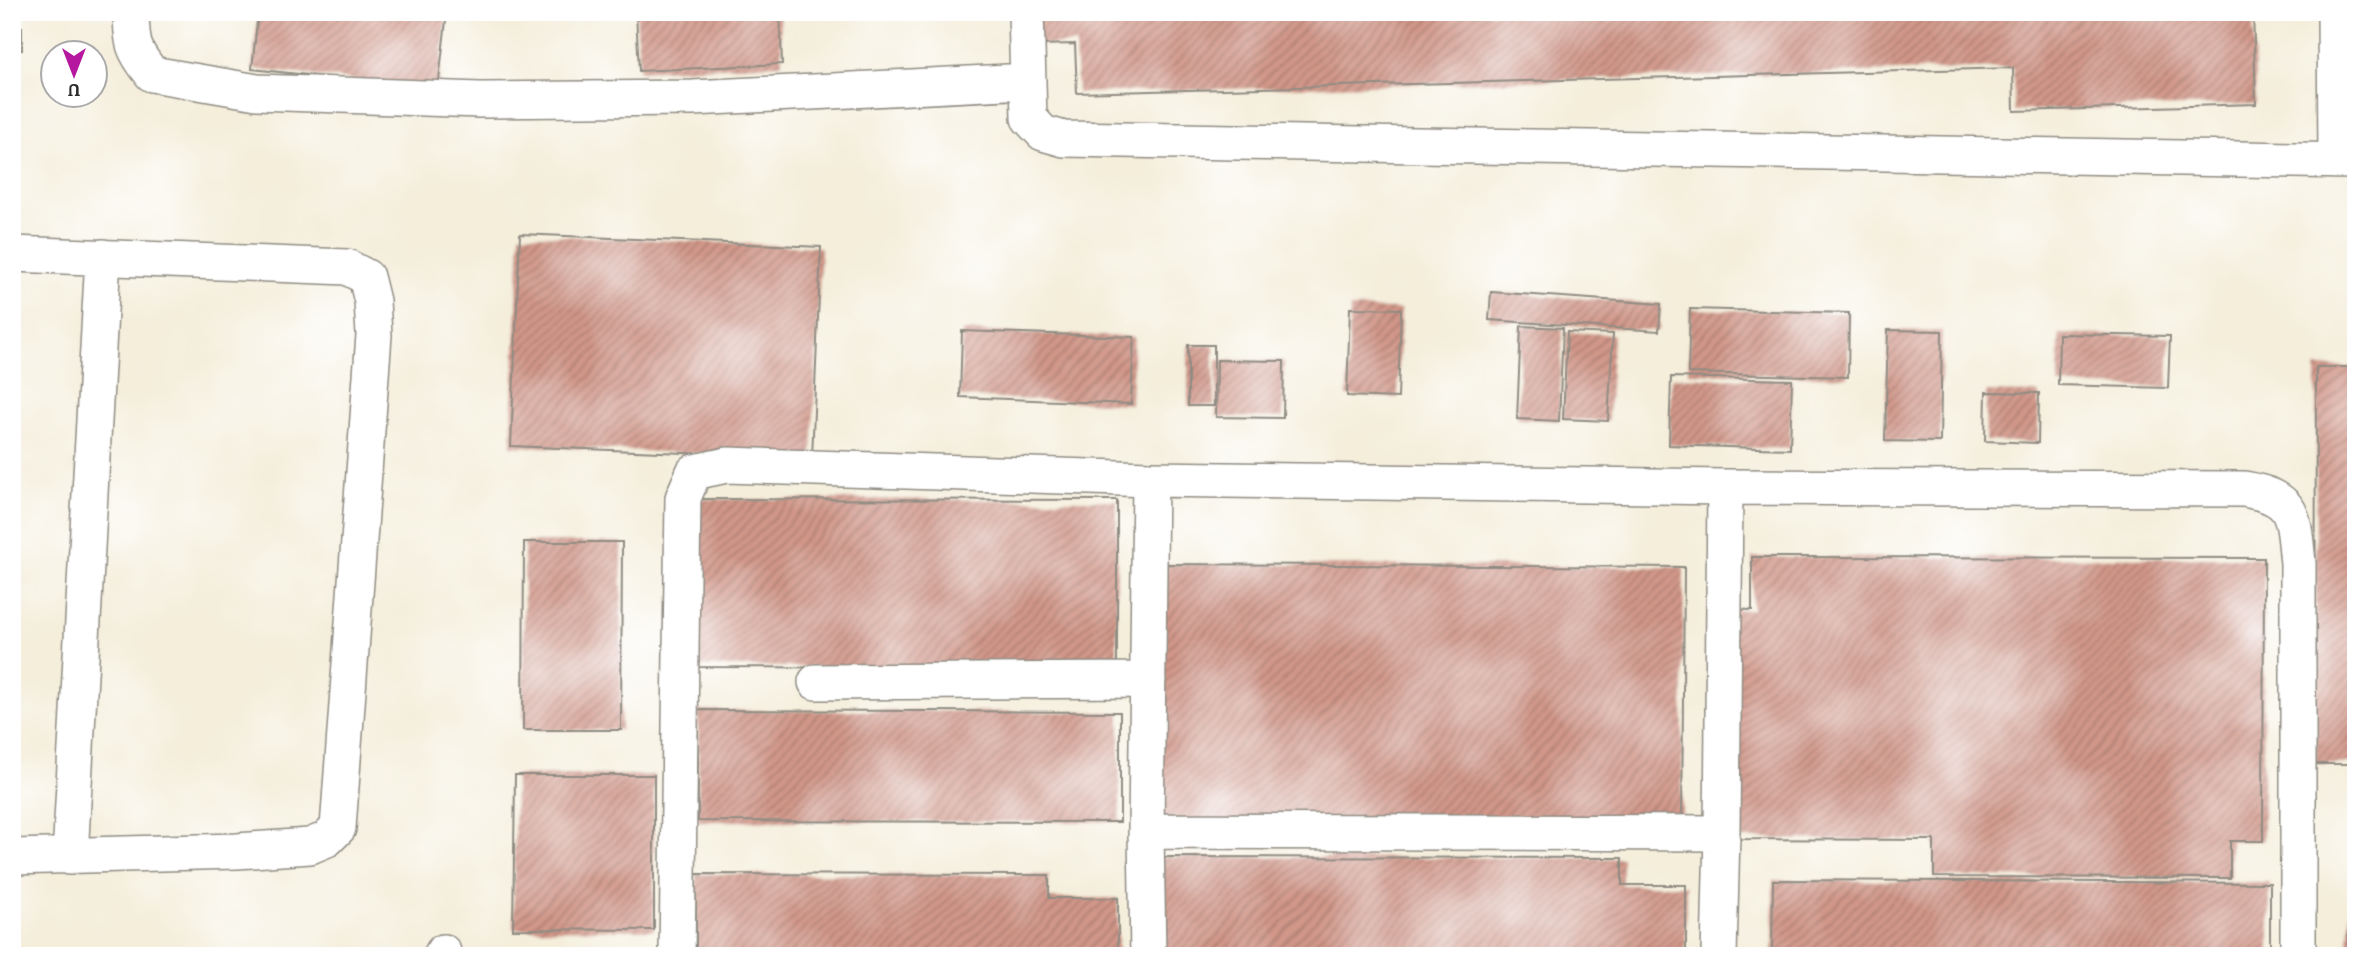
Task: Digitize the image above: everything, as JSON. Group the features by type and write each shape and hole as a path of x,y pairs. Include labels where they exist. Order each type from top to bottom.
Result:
{"lane":[{"path":"131,12 132,36 137,55 152,74 257,92 480,100 692,99 1028,81"},
{"path":"1026,12 1030,117 1043,133 1063,139 2346,161 2335,12"},
{"path":"12,254 347,267 366,277 372,300 374,335 338,828 327,839 310,846 237,851 12,857"},
{"path":"70,857 103,257"},
{"path":"677,956 683,498 694,472 727,465 1150,479 1725,487 2244,489 2269,493 2288,507 2294,528 2298,563 2298,956"},
{"path":"1148,956 1146,831 1150,479"},
{"path":"1719,956 1725,487"},
{"path":"816,682 1148,680"},
{"path":"1146,831 1722,833"}],"building":[{"path":"258,12 447,12 438,89 252,69"},
{"path":"636,12 780,12 782,64 639,71"},
{"path":"1035,12 2253,12 2256,104 2014,111 2013,68 1077,93 1075,44 1036,45"},
{"path":"12,27 22,27 22,50 12,50"},
{"path":"12,82 19,82 19,100 12,99"},
{"path":"520,234 821,247 812,458 511,446"},
{"path":"1491,292 1661,304 1659,331 1489,320"},
{"path":"1350,308 1401,309 1398,398 1347,396"},
{"path":"1690,309 1849,313 1848,377 1688,373"},
{"path":"1521,326 1563,328 1559,421 1517,419"},
{"path":"1888,330 1942,331 1940,442 1885,441"},
{"path":"962,331 1134,337 1131,404 960,397"},
{"path":"1567,332 1613,334 1608,421 1563,419"},
{"path":"2059,334 2170,336 2168,388 2058,385"},
{"path":"1188,345 1214,345 1214,406 1188,406"},
{"path":"1217,360 1284,361 1283,418 1216,417"},
{"path":"2316,367 2356,367 2356,764 2315,764"},
{"path":"1671,377 1792,380 1790,449 1669,445"},
{"path":"1986,392 2039,393 2038,443 1985,441"},
{"path":"695,499 1117,500 1117,668 694,667"},
{"path":"524,542 622,542 621,730 523,730"},
{"path":"1752,557 2264,558 2263,841 2230,841 2230,878 1934,877 1934,840 1730,839 1731,609 1752,610"},
{"path":"1161,564 1684,567 1682,824 1160,822"},
{"path":"698,710 1120,712 1120,822 698,821"},
{"path":"515,775 654,775 654,930 513,929"},
{"path":"1157,857 1622,858 1622,885 1686,885 1686,956 1156,956"},
{"path":"696,874 1049,875 1049,898 1118,898 1118,956 696,956"},
{"path":"1773,880 2270,883 2270,956 1772,956"},
{"path":"2350,902 2356,902 2356,949 2348,948"}]}
